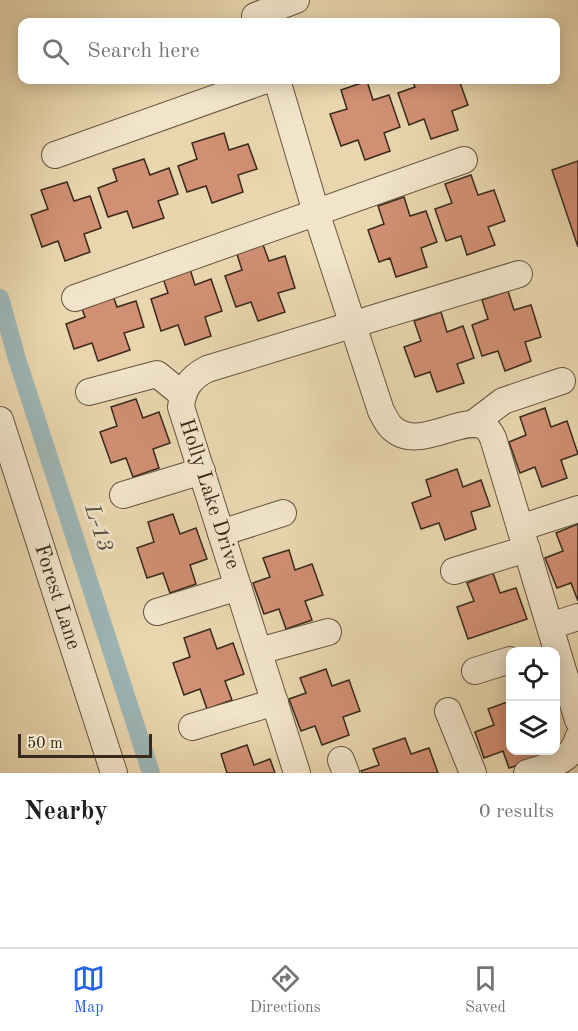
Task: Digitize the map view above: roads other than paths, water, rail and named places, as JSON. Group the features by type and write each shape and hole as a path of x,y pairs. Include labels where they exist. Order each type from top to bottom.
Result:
{"street":[{"path":"255,13 296,0"},
{"path":"55,155 255,84"},
{"path":"278,84 316,212 381,411 390,427 401,434 412,436 474,423 503,401 562,381"},
{"path":"75,298 464,160"},
{"name":"Holly Lake Drive","path":"297,773 181,407 183,395 188,384 196,375 207,369 519,274"},
{"path":"90,392 157,374 183,395"},
{"name":"Forest Lane","path":"0,420 114,773"},
{"path":"474,423 486,427 493,438 523,538 547,641 578,720"},
{"path":"123,495 201,471"},
{"path":"454,571 578,509"},
{"path":"221,533 283,513"},
{"path":"157,612 238,587"},
{"path":"547,641 578,616"},
{"path":"259,651 328,632"},
{"path":"476,671 506,661"},
{"path":"192,727 275,702"},
{"path":"448,711 473,773"},
{"path":"527,773 571,756"}],"waterway":[{"name":"L-13","path":"0,298 17,359 151,773"}]}
